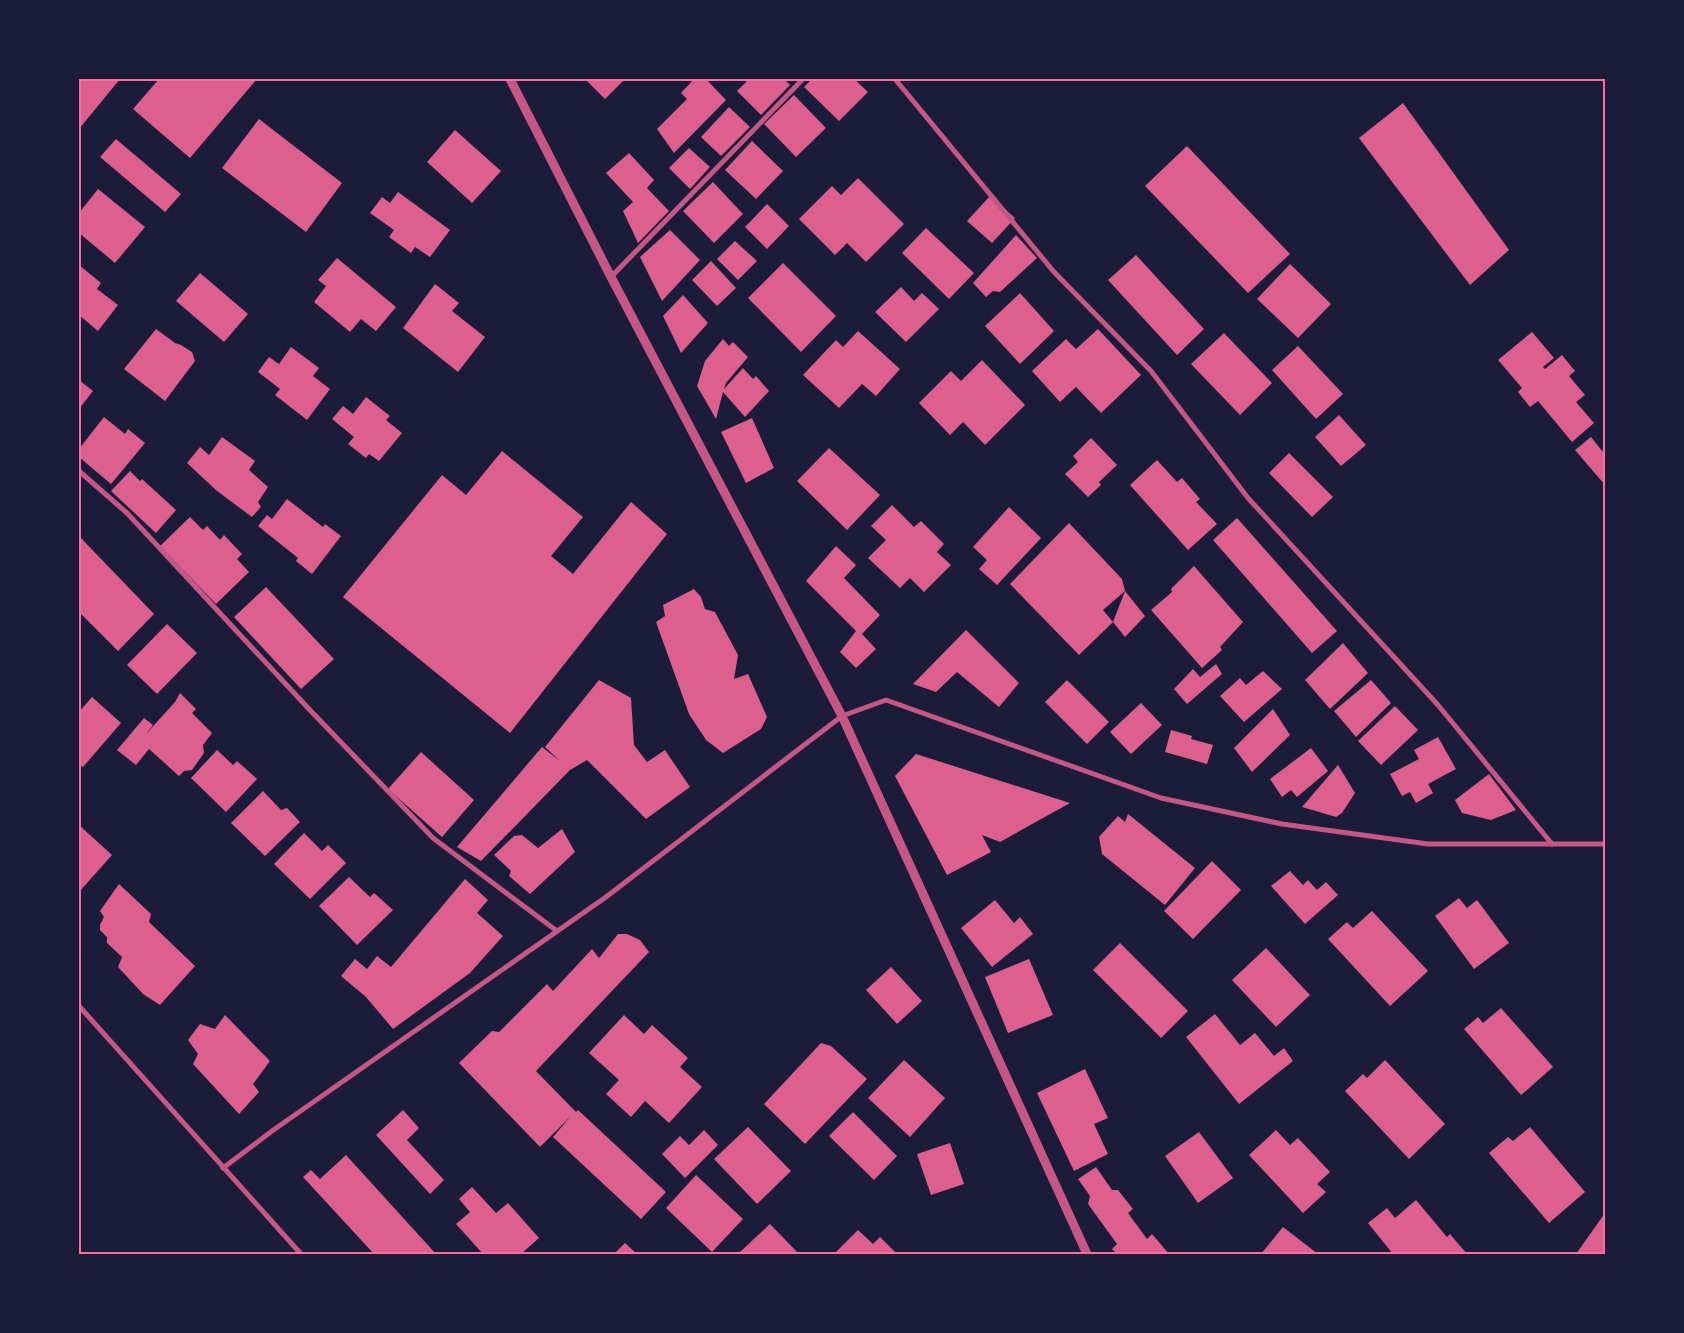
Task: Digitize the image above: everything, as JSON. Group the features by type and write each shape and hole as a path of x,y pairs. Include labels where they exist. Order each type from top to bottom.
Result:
{"street":[{"path":"510,79 842,716 1086,1254"},
{"path":"611,276 803,79"},
{"path":"895,79 1054,272 1151,371 1248,498 1438,705 1552,844"},
{"path":"79,472 127,513 308,708 433,838 557,931"},
{"path":"223,1168 272,1131 606,897 842,716 886,700 1161,798 1282,824 1428,844 1605,844"},
{"path":"79,1006 301,1254"}],"building":[{"path":"79,79 120,79 79,129"},
{"path":"159,79 256,80 190,158 133,109"},
{"path":"585,79 625,79 605,99"},
{"path":"694,79 706,79 726,100 674,153 657,129 687,99 681,93"},
{"path":"749,79 784,79 790,85 761,115 737,91"},
{"path":"812,79 854,79 868,92 839,121 804,87"},
{"path":"794,95 826,128 796,157 764,124"},
{"path":"1403,103 1509,250 1470,285 1359,138"},
{"path":"729,107 750,127 721,156 701,137"},
{"path":"259,119 342,183 306,232 222,168"},
{"path":"455,130 501,171 472,203 427,162"},
{"path":"116,139 181,194 165,212 100,157"},
{"path":"752,141 783,171 756,199 725,170"},
{"path":"1187,146 1290,254 1248,293 1145,186"},
{"path":"689,148 710,167 690,189 669,168"},
{"path":"629,153 654,180 647,188 669,211 638,243 623,211 633,202 606,173"},
{"path":"858,178 904,224 866,262 847,243 835,255 799,219 832,186 841,195"},
{"path":"713,182 743,214 714,243 683,211"},
{"path":"98,189 145,227 115,263 79,233 79,213"},
{"path":"398,192 450,230 430,257 415,247 411,253 389,237 394,230 370,213 382,197 390,203"},
{"path":"990,196 1015,218 992,243 967,221"},
{"path":"767,204 789,226 767,249 745,227"},
{"path":"926,228 974,273 949,299 902,253"},
{"path":"670,230 700,260 662,301 640,257"},
{"path":"1016,235 1037,258 1000,292 993,291 986,297 973,283"},
{"path":"735,241 757,261 738,280 717,259"},
{"path":"1136,255 1204,329 1177,355 1108,280"},
{"path":"337,258 396,307 376,331 361,319 350,332 314,302 326,286 318,280"},
{"path":"711,261 736,288 717,306 692,280"},
{"path":"783,263 836,316 801,352 748,298"},
{"path":"1290,264 1331,304 1298,338 1257,299"},
{"path":"79,265 101,283 97,289 118,305 98,331 79,315"},
{"path":"200,273 248,314 224,342 176,301"},
{"path":"435,284 459,303 452,311 485,337 458,372 403,328"},
{"path":"901,287 914,301 922,293 939,309 906,342 875,312"},
{"path":"1020,293 1054,331 1020,364 985,326"},
{"path":"683,295 708,323 681,353 663,316"},
{"path":"156,329 175,343 192,352 195,361 165,401 124,369"},
{"path":"1098,329 1141,375 1101,413 1076,387 1060,402 1032,371 1066,339 1076,349"},
{"path":"858,331 900,369 876,396 862,384 839,408 803,375 836,340 843,347"},
{"path":"1532,332 1554,358 1543,367 1545,369 1562,355 1575,371 1569,376 1585,395 1576,402 1594,423 1572,442 1538,401 1530,407 1518,392 1522,388 1498,360"},
{"path":"1224,333 1272,383 1240,415 1191,364"},
{"path":"723,339 729,346 733,342 748,357 726,383 724,389 743,368 753,379 756,376 769,391 745,417 723,392 716,419 697,386 705,361"},
{"path":"1298,346 1343,394 1316,419 1272,370"},
{"path":"291,347 319,368 313,376 330,389 307,420 275,395 280,389 258,372 269,357 279,364"},
{"path":"982,360 1025,405 985,445 963,422 950,435 919,403 951,371 961,381"},
{"path":"79,380 93,391 79,409"},
{"path":"366,397 390,416 386,420 402,433 379,461 369,454 366,458 348,444 354,437 332,419 343,406 353,414"},
{"path":"1339,415 1366,445 1341,466 1315,437"},
{"path":"104,417 125,434 128,429 145,443 111,484 79,457 79,449"},
{"path":"752,418 774,468 746,483 721,432"},
{"path":"222,437 255,461 249,470 268,487 258,502 261,507 252,517 217,491 187,463 200,447 209,455"},
{"path":"1591,437 1603,452 1605,450 1605,485 1575,450"},
{"path":"1091,438 1117,465 1099,482 1101,485 1088,497 1065,474 1078,462 1073,456"},
{"path":"829,448 880,495 847,530 797,481"},
{"path":"502,451 583,517 551,556 573,574 631,502 667,534 510,733 343,597 442,475 466,495"},
{"path":"1289,453 1333,497 1312,517 1269,473"},
{"path":"1157,460 1177,482 1182,478 1200,499 1196,502 1217,524 1188,550 1130,485"},
{"path":"130,471 140,481 142,479 176,510 156,533 111,491"},
{"path":"287,499 323,527 325,524 341,536 312,574 296,561 298,558 258,526 267,515 272,519"},
{"path":"892,505 914,527 921,521 944,544 937,552 951,565 924,592 910,578 900,588 868,558 886,540 871,526"},
{"path":"1009,507 1041,538 997,585 979,569 987,560 973,547"},
{"path":"190,517 203,530 207,526 220,540 224,535 242,554 237,559 249,572 216,604 160,546"},
{"path":"1237,518 1337,631 1312,653 1213,540"},
{"path":"1069,523 1122,579 1125,591 1103,610 1113,622 1079,655 1010,584"},
{"path":"79,536 154,614 118,651 79,612"},
{"path":"836,546 856,565 844,578 880,615 862,634 876,649 856,668 840,652 856,631 806,581"},
{"path":"1194,566 1243,622 1220,647 1222,650 1202,668 1151,610 1172,592 1171,589"},
{"path":"266,587 334,659 301,689 234,617"},
{"path":"694,589 701,597 705,609 715,612 738,655 734,679 748,674 767,717 761,729 723,753 706,740 689,714 656,622 665,616 663,605"},
{"path":"1125,591 1145,616 1125,637 1113,622"},
{"path":"167,624 197,653 157,694 127,665"},
{"path":"966,630 1019,683 999,707 957,672 936,692 913,684"},
{"path":"1343,643 1368,673 1330,709 1305,680"},
{"path":"1216,664 1222,674 1187,704 1174,689 1193,669 1200,677"},
{"path":"1263,671 1282,689 1244,722 1220,696 1240,678 1246,685"},
{"path":"599,680 631,698 634,745 647,762 665,750 690,787 646,819 587,760 570,770 481,861 457,847 542,747 560,761 545,747"},
{"path":"1067,680 1109,722 1087,744 1045,702"},
{"path":"1371,680 1391,703 1356,737 1334,711"},
{"path":"180,693 196,709 192,713 212,733 203,745 204,753 192,770 184,771 179,776 149,749 136,765 117,750 144,718 153,725 146,734 175,702"},
{"path":"92,697 121,723 83,767 79,764 79,712"},
{"path":"1141,703 1162,725 1131,754 1110,732"},
{"path":"1395,706 1418,730 1381,765 1358,741"},
{"path":"1273,709 1290,735 1252,772 1234,748"},
{"path":"1171,730 1192,736 1191,739 1213,745 1207,764 1165,752"},
{"path":"1438,737 1456,769 1428,784 1433,793 1416,803 1410,792 1402,796 1390,774 1419,759 1414,750"},
{"path":"1311,748 1328,771 1297,797 1291,790 1282,797 1270,779"},
{"path":"217,750 233,765 237,761 257,779 226,812 191,778"},
{"path":"421,752 474,800 442,837 388,789"},
{"path":"916,754 1070,803 1000,842 982,835 991,852 947,875 895,776"},
{"path":"1338,765 1355,793 1342,813 1336,817 1302,807"},
{"path":"1489,774 1516,810 1491,820 1462,813 1455,800"},
{"path":"263,791 281,810 287,808 300,822 265,856 231,823"},
{"path":"1128,814 1195,868 1165,905 1102,854 1099,837 1118,816 1125,822"},
{"path":"79,825 112,855 79,892"},
{"path":"562,829 575,852 530,894 509,876 511,871 494,855 514,836 522,835 538,848"},
{"path":"304,833 322,851 328,845 346,863 310,899 274,864"},
{"path":"1212,861 1241,890 1193,939 1164,911"},
{"path":"1290,871 1303,885 1308,880 1317,890 1326,882 1338,895 1305,924 1271,886"},
{"path":"349,877 370,897 374,893 393,910 357,945 319,906"},
{"path":"465,879 488,900 477,913 503,936 470,973 393,1029 366,997 341,976 355,959 367,969 377,956 391,967"},
{"path":"119,884 151,914 149,922 195,966 160,1005 143,994 118,967 122,957 107,943 107,937 100,930 104,917 100,911"},
{"path":"1459,898 1467,908 1477,900 1509,943 1474,969 1435,916"},
{"path":"995,900 1014,923 1020,917 1033,934 992,967 961,928"},
{"path":"1372,911 1428,971 1390,1006 1328,939 1347,922 1353,928"},
{"path":"618,934 627,934 640,940 649,952 536,1071 576,1112 578,1110 666,1192 641,1219 553,1137 570,1117 540,1147 459,1063 492,1031 499,1032 547,984 553,991 592,949 599,958"},
{"path":"1120,943 1188,1011 1161,1038 1093,970"},
{"path":"1266,948 1310,995 1276,1027 1232,980"},
{"path":"1029,959 1053,1015 1008,1033 985,977"},
{"path":"891,967 922,1001 897,1024 866,990"},
{"path":"1501,1008 1553,1067 1521,1095 1464,1029 1478,1017 1483,1023"},
{"path":"1215,1014 1240,1045 1255,1033 1274,1056 1284,1048 1293,1061 1239,1104 1186,1037"},
{"path":"225,1015 270,1061 253,1084 259,1092 239,1114 193,1064 198,1054 188,1040 200,1024 215,1029"},
{"path":"624,1015 644,1034 652,1025 688,1058 680,1067 702,1087 669,1123 645,1101 631,1117 606,1094 619,1080 589,1053"},
{"path":"821,1043 831,1046 867,1079 805,1144 764,1104"},
{"path":"904,1060 945,1098 910,1137 868,1098"},
{"path":"1385,1060 1445,1124 1409,1159 1345,1091 1363,1074 1367,1078"},
{"path":"1085,1069 1108,1118 1094,1124 1108,1154 1074,1171 1037,1093"},
{"path":"403,1110 419,1128 407,1140 444,1180 430,1194 376,1135"},
{"path":"853,1112 897,1156 874,1180 829,1136"},
{"path":"748,1127 791,1171 757,1204 714,1159"},
{"path":"1530,1127 1585,1192 1549,1223 1489,1153 1508,1137 1513,1141"},
{"path":"704,1130 718,1145 685,1178 662,1154 680,1136 689,1145"},
{"path":"1276,1130 1290,1145 1298,1138 1330,1172 1317,1184 1326,1192 1303,1213 1249,1155"},
{"path":"1199,1132 1233,1178 1198,1203 1165,1156"},
{"path":"950,1143 964,1184 931,1195 917,1154"},
{"path":"346,1155 436,1254 374,1254 303,1177 311,1170 320,1179"},
{"path":"1096,1167 1112,1190 1118,1190 1133,1209 1128,1213 1147,1239 1152,1234 1169,1254 1117,1254 1112,1249 1117,1244 1088,1204 1090,1196 1078,1179"},
{"path":"696,1175 743,1219 712,1252 666,1208"},
{"path":"472,1187 496,1213 508,1203 539,1238 521,1254 483,1254 456,1224 470,1212 459,1199"},
{"path":"1416,1200 1447,1237 1450,1234 1467,1254 1393,1254 1368,1223 1387,1208 1395,1218"},
{"path":"1605,1213 1605,1254 1576,1254"},
{"path":"770,1224 799,1254 742,1254 740,1252"},
{"path":"1283,1227 1318,1254 1261,1254"},
{"path":"858,1230 873,1244 880,1237 897,1254 834,1254"},
{"path":"625,1243 637,1254 614,1254"}]}
